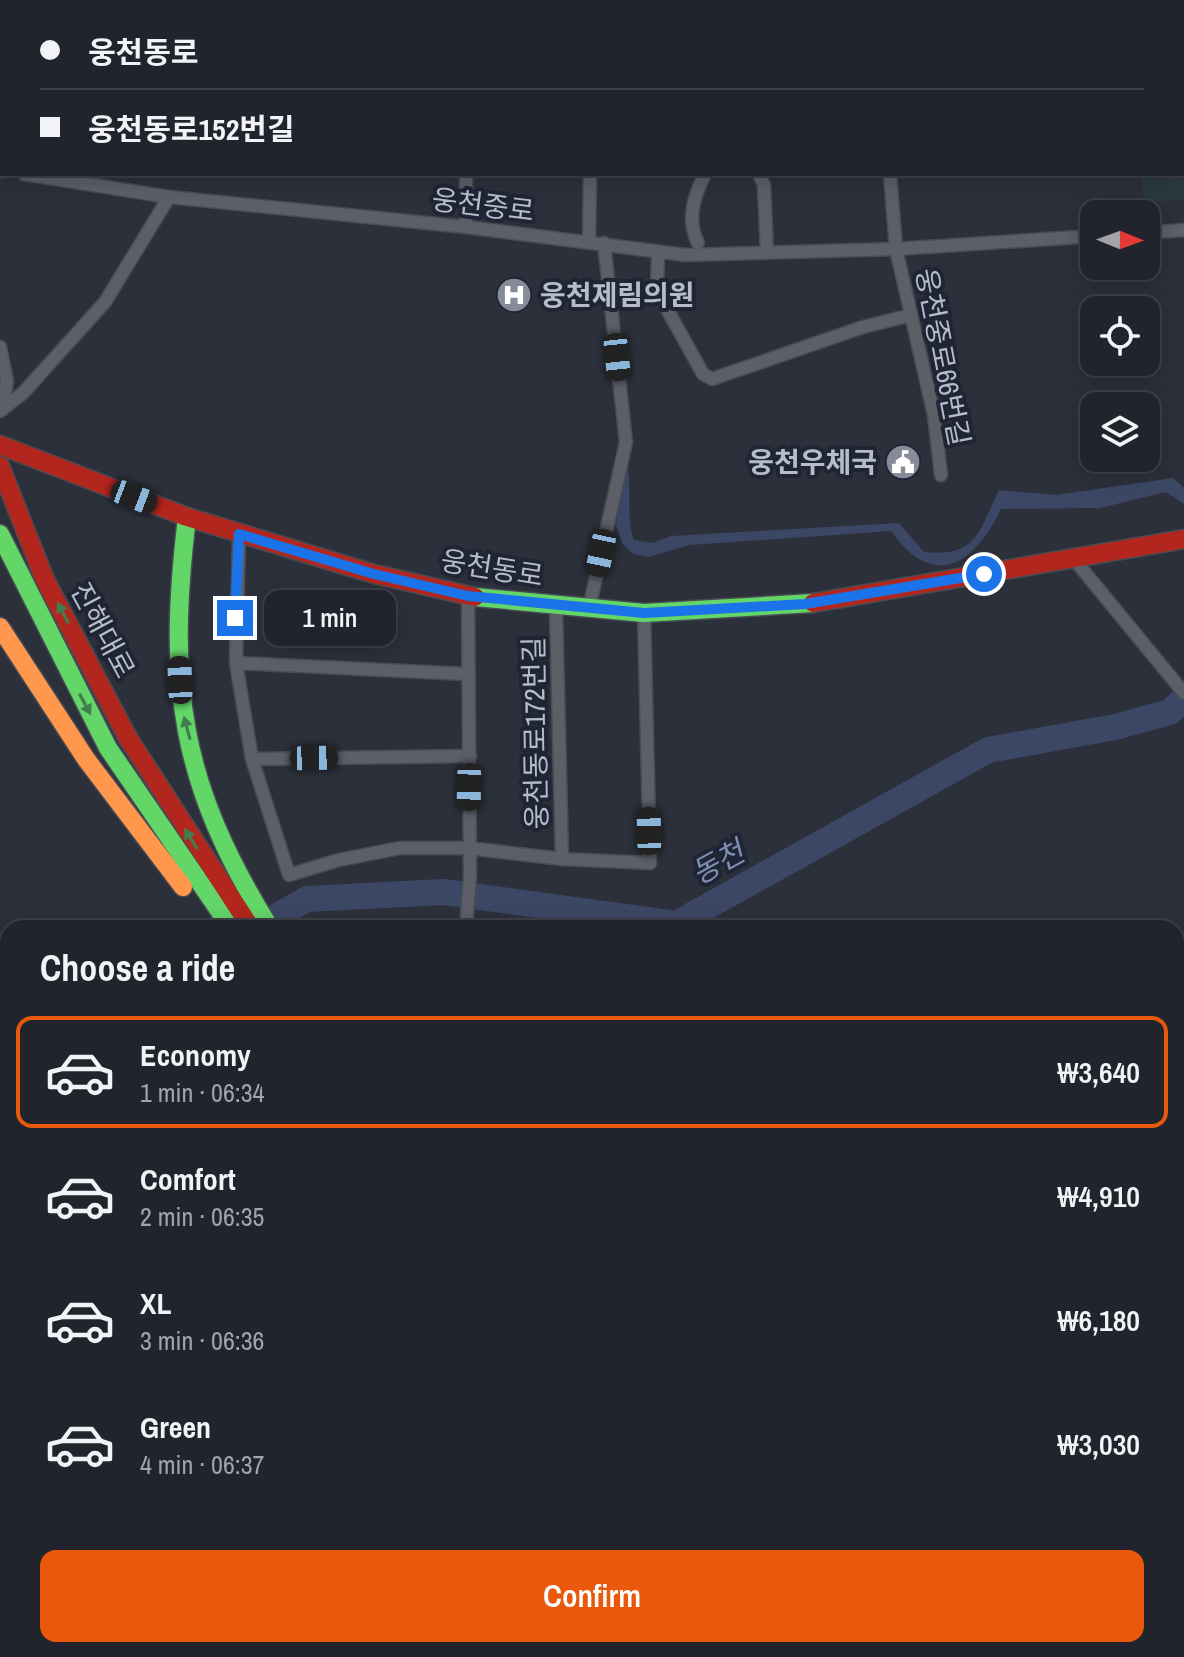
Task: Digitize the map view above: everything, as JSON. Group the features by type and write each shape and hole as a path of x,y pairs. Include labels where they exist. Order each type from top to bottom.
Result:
{"main road":[{"name":"웅천동로","path":"0,445 187,517 374,574 468,596 556,607 644,613 805,604 1184,539"},
{"name":"진해대로","path":"0,466 45,580 128,738 244,920"},
{"path":"187,517 178,603 181,706 203,788 232,868 265,920"},
{"name":"진해대로","path":"0,534 108,748 202,901"},
{"path":"0,627 86,759 202,901 222,920"},
{"path":"202,901 210,920"}],"street":[{"name":"웅천중로","path":"37,176 169,197 466,227 604,243 658,253 896,249 1080,237"},
{"path":"466,176 466,227"},
{"path":"589,242 590,176"},
{"path":"698,243 691,230 694,195 704,176"},
{"path":"760,176 764,185 767,253"},
{"name":"웅천중로66번길","path":"890,176 896,249 934,415 941,475"},
{"path":"1,410 23,393 105,302 169,197"},
{"path":"1160,232 1184,230"},
{"path":"589,609 626,442 604,243"},
{"path":"658,253 657,291 703,374 712,379 863,327 911,315"},
{"path":"0,347 7,381 1,410"},
{"path":"239,534 236,663 252,759 470,756"},
{"path":"1073,558 1184,693"},
{"path":"467,920 470,876 468,596"},
{"name":"웅천동로172번길","path":"556,607 562,859"},
{"name":"웅천동로172번길","path":"252,759 289,875 339,860 400,848 468,848 562,859 650,863 644,613"},
{"path":"236,663 467,674"}],"shaded area":[{"path":"1141,176 1184,176 1184,199 1144,200"}],"water":[{"path":"627,464 630,524 634,540 653,543 671,536 899,523 924,552 942,553 965,546 974,539 999,490 1056,495 1173,478 1184,488 1184,504 1166,492 1100,508 1001,509 978,544 952,564 938,565 923,561 907,550 891,531 690,545 648,557 633,554 622,543 616,525"}],"waterway":[{"name":"동천","path":"683,920 988,750 1115,727 1170,712 1184,699"},
{"name":"동천","path":"270,920 307,899 443,892 647,920"}],"traffic: fast":[{"path":"187,517 179,632 180,682 187,731 198,778 216,826 265,920"},
{"path":"0,534 108,748 226,920"},
{"path":"475,597 644,613 813,603"}],"traffic: slow":[{"path":"0,627 86,759 183,887"}],"traffic: jam":[{"path":"0,445 187,517 374,574 475,597"},
{"path":"0,466 45,580 128,738 246,920"},
{"path":"813,603 1184,539"}],"place":[{"name":"웅천제림의원","path":"514,295"},
{"name":"웅천우체국","path":"903,462"}],"route":[{"path":"235,618 239,534 374,574 468,596 556,607 644,613 805,604 984,574"}]}
